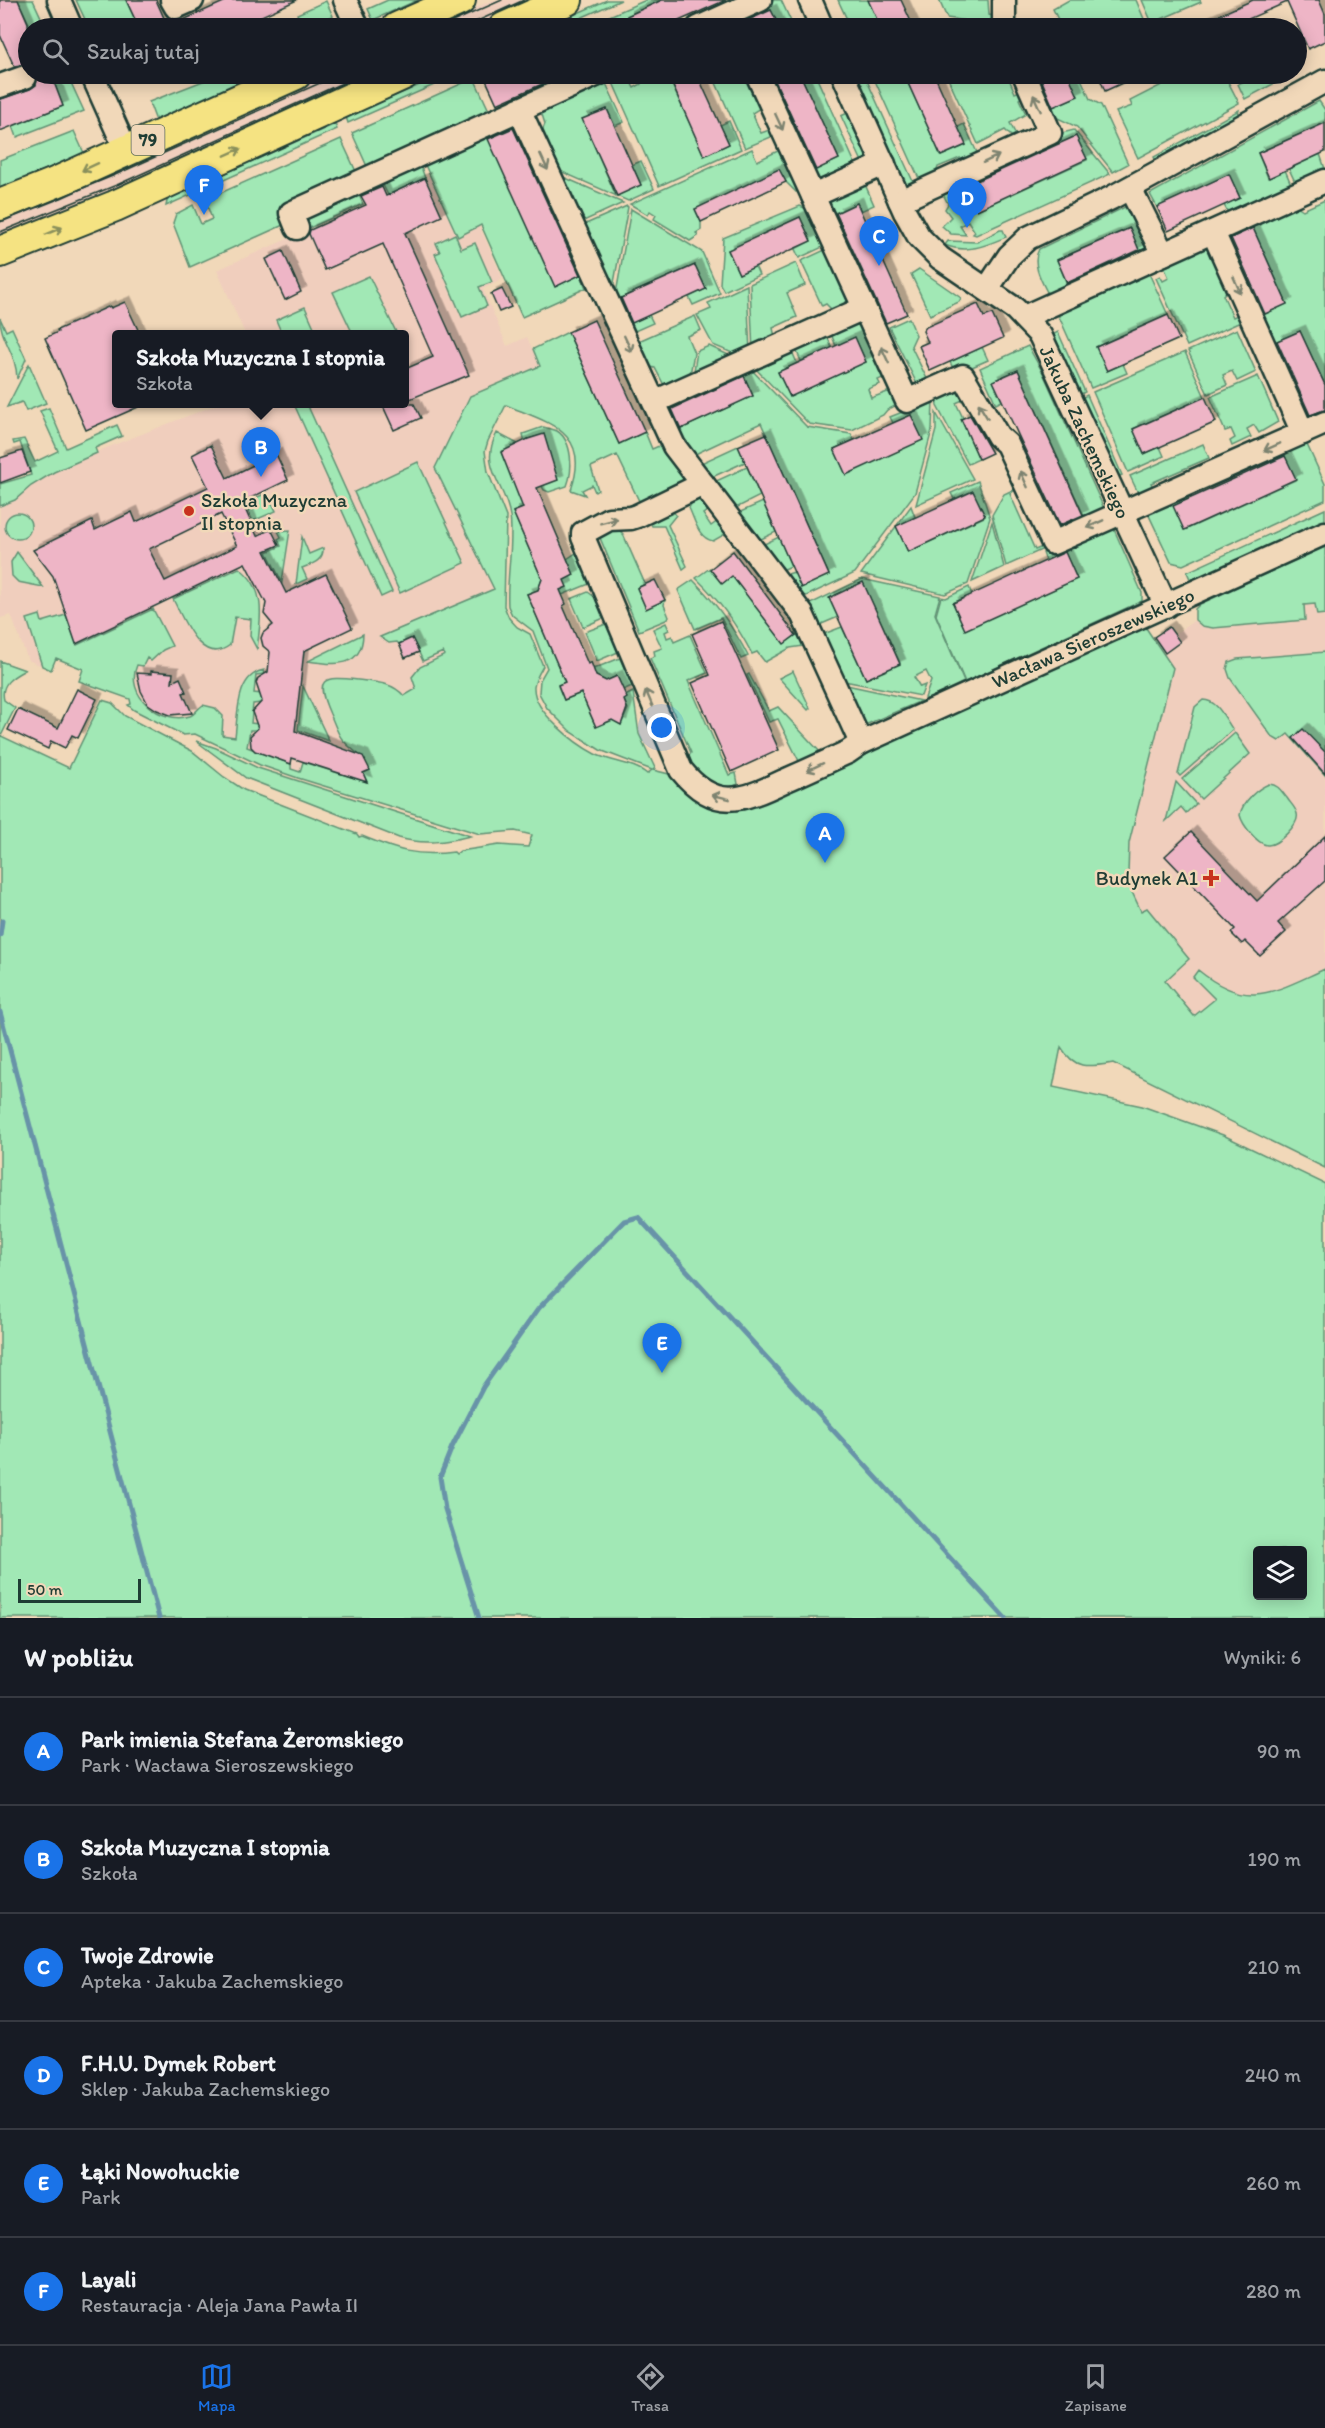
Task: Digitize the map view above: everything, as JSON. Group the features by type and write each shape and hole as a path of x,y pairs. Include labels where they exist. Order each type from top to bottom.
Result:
{"main road":[{"path":"420,18 460,0"},
{"path":"526,18 567,0"},
{"name":"79","path":"0,206 274,84"},
{"name":"79","path":"0,252 115,206 382,84"}],"street":[{"path":"58,0 66,18"},
{"path":"172,0 176,7 192,0"},
{"path":"345,0 353,18"},
{"path":"737,18 760,0"},
{"path":"810,0 818,18"},
{"path":"1004,0 1004,18"},
{"path":"0,86 18,80"},
{"path":"987,289 1008,256 1021,243 1130,188 1325,81"},
{"path":"96,84 126,150"},
{"path":"297,228 291,213 575,84"},
{"path":"762,84 907,401 963,376 998,436 1007,444 1053,543 1325,423"},
{"name":"Jakuba Zachemskiego","path":"848,84 914,229 930,249 1024,317 1038,331 1166,606"},
{"path":"900,201 1050,133 1028,84"},
{"path":"519,109 674,446 802,614 861,743"},
{"path":"813,196 884,164"},
{"path":"1024,317 1325,181"},
{"path":"1130,188 1163,255"},
{"path":"1213,232 1303,433"},
{"path":"654,402 864,308"},
{"name":"Wacława Sieroszewskiego","path":"703,484 631,519 615,518 595,525 583,533 583,541 674,756 690,782 714,796 729,799 744,798 848,752 861,743 1325,534"}],"shaded area":[{"path":"493,0 536,0 496,18 452,18"},
{"path":"308,84 350,84 107,193 0,236 0,218 136,161"},
{"path":"453,166 503,279 483,289 507,346 527,337 540,366 435,468 494,589 532,835 515,831 485,831 300,773 195,733 131,705 130,698 76,649 56,658 51,670 28,660 11,615 0,618 0,506 3,500 46,474 208,408 409,408 409,330 243,330 217,270 365,205 360,194 381,184 386,196"},
{"path":"1325,558 1325,1168 1077,974 1159,644 1154,637 1169,627 1175,634 1195,620"}],"green space":[{"path":"18,0 33,0 41,18 26,18"},
{"path":"76,0 126,0 134,18 84,18"},
{"path":"388,0 418,0 378,18 372,18 368,9"},
{"path":"607,0 621,0 580,18 566,18"},
{"path":"646,0 662,0 627,16 628,18 605,18"},
{"path":"772,0 781,0 789,18 775,18 771,10 754,18 741,18 750,10"},
{"path":"838,0 868,0 876,18 846,18"},
{"path":"939,0 988,0 989,15 1000,17 1000,18 947,18"},
{"path":"1069,0 1136,0 1144,18 1057,18 1053,9"},
{"path":"1142,0 1200,0 1201,2 1164,18 1150,18"},
{"path":"326,1 333,16 299,18 297,14"},
{"path":"55,84 72,84 84,111 17,137 13,126 63,106"},
{"path":"195,84 239,84 156,121 149,102"},
{"path":"422,84 436,84 348,123 346,117"},
{"path":"461,84 477,84 492,117 370,173 352,133"},
{"path":"593,84 606,84 624,122 615,126 607,109 583,120 616,196 551,167 539,139 545,124 540,108"},
{"path":"614,84 632,84 634,88 641,84 672,84 704,155 729,144 720,125 729,121 741,149 659,186"},
{"path":"716,84 754,84 762,107 752,113 761,133 772,129 778,134 745,148"},
{"path":"805,84 819,84 858,170 821,186 797,155 805,151 814,170 839,159"},
{"path":"859,84 869,84 916,188 907,189"},
{"path":"876,84 908,84 941,156 966,145 958,127 964,124 979,157 959,166 960,158 938,167 935,176 921,183"},
{"path":"951,84 1011,84 1015,93 1026,88 1029,94 1019,99 1026,114 1010,123 1016,135 1012,137 1005,130 978,144"},
{"path":"1072,84 1083,84 1090,99 1101,105 1128,164 1113,172 1077,127 1047,113 1037,91 1043,88 1052,107 1077,96"},
{"path":"1163,84 1229,84 1239,103 1138,158 1116,112 1132,106 1130,101"},
{"path":"1238,84 1273,84 1245,99"},
{"path":"1319,101 1325,110 1325,123 1258,153 1268,178 1285,170 1293,189 1231,218 1224,205 1240,198 1229,175 1157,207 1150,194"},
{"path":"1239,110 1237,117 1157,163 1154,157"},
{"path":"850,112 869,158 864,166 841,116"},
{"path":"520,123 530,143 522,147 513,128 489,139 556,286 580,275 572,258 581,254 590,274 582,278 586,288 522,317 481,225 458,237 425,165"},
{"path":"335,124 337,129 166,206 168,196 177,188 184,192"},
{"path":"1074,130 1110,174 976,235 973,234 975,232 968,221 960,226 966,235 951,234 942,226 951,217 945,209 948,204 939,186 980,168 984,178 966,186 977,210 1087,160 1076,136 1058,144 1054,135"},
{"path":"74,131 84,153 0,189 0,160"},
{"path":"341,139 359,178 290,222 190,267 173,223 176,214 193,205 201,224 212,219 205,200"},
{"path":"784,148 799,187 796,192 779,170 695,209 701,222 701,230 696,233 698,236 690,241 654,219 656,215 650,211 648,215 630,204 752,149 757,161"},
{"path":"1320,154 1325,169 1298,188 1289,169"},
{"path":"641,161 654,189 628,201 616,196 641,185 632,165"},
{"path":"421,167 425,178 388,195 383,185"},
{"path":"554,173 623,203 577,224"},
{"path":"864,182 874,205 861,211 857,203 828,216 824,201"},
{"path":"359,195 363,204 307,229 303,220"},
{"path":"1325,200 1325,385 1300,331 1276,342 1283,357 1276,360 1248,299 1255,297 1263,315 1287,304 1253,228 1229,239 1237,256 1230,259 1223,238 1294,204 1303,210"},
{"path":"800,206 807,209 825,246 799,258 795,249 811,241 800,217 728,250 739,274 755,266 759,275 724,291 720,284 723,238"},
{"path":"1127,206 1149,255 1126,265 1123,259 1140,252 1129,228 1057,260 1067,284 1083,278 1086,284 1051,300 1037,268 1039,249"},
{"path":"628,207 611,299 579,227"},
{"path":"631,209 702,252 720,293 693,305 689,297 706,289 695,265 621,298 632,322 649,315 653,323 628,334 614,305"},
{"path":"1003,230 1006,237 983,246 961,249 945,245 948,241 977,242"},
{"path":"455,234 461,249 475,243 492,282 479,287 487,306 462,317 435,254 440,252 436,243"},
{"path":"1209,243 1230,288 1223,295 1233,317 1242,313 1245,320 1187,346 1156,278 1160,276 1163,281 1169,278 1163,264"},
{"path":"827,249 849,302 836,314 826,304 822,306 801,261"},
{"path":"796,263 805,285 787,293 797,317 773,328 776,342 753,353 750,284"},
{"path":"919,269 961,298 959,302 930,315 911,274"},
{"path":"1147,269 1168,315 1096,347 1107,371 1123,364 1127,373 1091,388 1056,310"},
{"path":"369,276 395,330 351,330 333,292"},
{"path":"747,285 750,354 742,357 713,345 697,315 711,309 708,303"},
{"path":"305,307 315,330 280,330 276,320"},
{"path":"695,316 701,330 687,336 694,353 689,380 665,387 655,368 641,365 632,344"},
{"path":"0,318 6,331 12,328 26,359 17,379 14,362"},
{"path":"909,318 916,335 911,346 930,385 920,390 889,327"},
{"path":"856,324 862,327 887,376 878,380 880,384 868,389 871,398 893,390 899,404 887,410 883,415 852,430 809,424 754,367 790,347 797,363 778,372 790,396 866,362 855,338 836,346 829,329"},
{"path":"1237,329 1256,372 1237,381 1232,371 1223,375 1227,385 1208,394 1188,351"},
{"path":"825,331 832,348 801,361 794,345"},
{"path":"568,332 619,444 645,432 652,449 666,443 689,486 641,505 617,455 591,467 598,490 595,492 592,485 582,490 585,495 571,490 576,470 576,454 571,442 551,424 506,405 488,441 485,451 488,472 506,517 504,606 509,618 517,627 530,634 543,666 534,687 540,707 567,735 595,754 636,767 647,774 652,770 600,750 570,731 547,708 539,693 540,680 547,668 533,631 512,615 508,606 510,516 490,456 497,433 518,444 501,452 525,507 513,512 542,579 538,590 527,594 565,682 558,686 564,700 581,693 596,727 613,720 621,725 628,709 624,700 625,696 633,692 639,734 655,768 653,770 677,776 711,803 1144,625 1173,668 1129,843 1128,874 1132,892 1141,911 1147,908 1189,959 1165,981 1194,1016 1215,999 1193,977 1198,970 1216,983 1246,994 1275,990 1325,969 1325,1168 1113,1063 1089,1066 1077,1063 1061,1047 1053,1087 1142,1106 1223,1135 1325,1184 1325,1618 0,1618 0,661 25,670 5,685 4,700 15,708 1,736 69,768 102,700 112,703 125,716 192,751 244,790 357,834 359,837 362,836 406,851 428,854 454,852 456,854 460,851 499,845 528,847 532,835 515,831 480,834 260,765 195,734 183,735 134,710 128,705 131,704 130,699 79,681 83,669 56,658 51,670 42,666 27,619 40,615 42,622 66,615 77,645 153,609 172,646 163,650 151,661 147,658 143,666 137,665 134,676 136,687 140,697 147,705 157,712 179,718 191,715 203,705 215,708 223,716 222,735 235,737 243,687 255,673 264,670 264,674 256,675 254,693 262,694 261,703 253,704 251,723 258,724 257,730 250,730 247,747 291,764 291,769 300,772 303,762 367,782 363,773 369,770 363,759 346,744 339,734 325,702 322,686 324,682 336,679 371,681 389,685 404,696 416,689 412,677 420,667 445,655 443,652 423,661 412,638 399,644 389,643 380,637 494,589 435,468 470,396 540,366 533,349"},
{"path":"1058,332 1085,392 1079,395 1052,335"},
{"path":"709,346 737,359 693,378 697,351"},
{"path":"1028,346 1043,373 1106,513 1059,530 1045,514 1052,511 1060,529 1085,518 1018,370 993,381 1002,401 996,404 980,368"},
{"path":"982,347 988,360 956,374 950,362"},
{"path":"1185,352 1205,397 1133,429 1144,454 1160,447 1164,456 1128,472 1093,392"},
{"path":"29,364 46,403 26,411 22,402 7,407"},
{"path":"746,364 807,427 851,434 854,440 834,449 846,474 922,440 911,415 893,423 890,417 933,400 932,430 915,493 855,573 802,598 785,575 794,572 801,587 829,575 761,423 693,455 674,432 753,396 740,367"},
{"path":"1258,376 1278,422 1259,433 1254,425 1247,429 1251,437 1232,446 1230,441 1235,438 1231,429 1225,431 1210,397"},
{"path":"959,388 965,399 956,403 979,459 968,464 937,406 936,398"},
{"path":"1087,395 1122,475 1117,477 1081,398"},
{"path":"49,408 66,448 117,425 122,436 95,448 97,453 54,472 31,486 15,500 0,506 0,484 31,475 20,442 14,444 13,441 24,439 35,462 58,451 40,411"},
{"path":"296,408 309,408 392,592 381,597"},
{"path":"936,413 973,479 916,505 936,430"},
{"path":"543,427 557,431 562,436 569,449 571,465 567,486 549,492 541,485 557,480 544,435 528,439 525,443 523,434"},
{"path":"1304,438 1325,484 1325,500 1183,565 1171,562 1146,509 1186,491 1189,499 1185,530 1295,480 1285,456 1269,463 1265,455"},
{"path":"1203,444 1209,458 1151,483 1155,492 1141,499 1130,476"},
{"path":"738,446 745,462 710,478 699,464"},
{"path":"418,462 465,563 400,593 354,492"},
{"path":"747,467 760,496 734,509 714,482"},
{"path":"978,481 990,518 968,584 945,594 861,574 911,506 915,517 897,526 908,552 984,517 973,491 954,499 951,493"},
{"path":"1017,488 1010,494 1035,550 1047,545 1048,547 1006,566 992,515 1004,494"},
{"path":"267,493 276,511 253,521 244,503"},
{"path":"693,500 703,500 710,509 703,514 711,526 718,521 727,533 713,541 704,536 689,508"},
{"path":"763,502 776,532 759,540 738,513"},
{"path":"670,509 676,515 668,525 687,566 683,569 664,526 652,526 650,521"},
{"path":"1325,509 1325,523 1191,581 1187,572"},
{"path":"18,513 27,517 31,526 27,535 18,539 9,535 5,526 9,517"},
{"path":"992,522 1004,567 972,582"},
{"path":"1113,527 1142,593 1142,601 965,682 936,615 941,597 946,598 969,587 972,595 953,603 965,629 1077,579 1065,553 1046,561 1043,553"},
{"path":"618,529 623,534 645,584 637,588 646,608 665,600 664,605 669,617 639,631 598,533"},
{"path":"290,530 282,582 267,552 281,546 278,531"},
{"path":"302,537 309,554 323,548 323,552 317,561 302,568 307,579 296,584"},
{"path":"779,537 791,566 780,571 762,545"},
{"path":"1325,547 1325,614 1317,615 1315,604 1304,605 1305,620 1213,628 1202,626 1195,620 1195,609 1200,604"},
{"path":"17,552 43,587 18,582 12,576 11,562"},
{"path":"576,553 589,584 562,595 560,590 564,580 574,575 567,559"},
{"path":"721,561 785,643 799,633 804,646 790,648 765,662 757,652 752,654 727,614 696,578 710,568 722,583 729,578 718,562"},
{"path":"239,568 248,576 258,595 260,626 257,649 250,636 251,619 235,617 230,645 220,650 210,650 194,638 173,599"},
{"path":"862,579 940,596 935,614 964,682 928,699 925,698 931,681 926,671 914,677 920,687 925,685 921,696 839,680 821,635 842,627 866,679 900,663 863,583 830,598 838,617 817,626 808,605"},
{"path":"693,580 724,615 748,656 741,659 721,618 695,629 678,590"},
{"path":"588,592 596,598 604,618 583,627 571,599"},
{"path":"666,623 669,630 665,632 667,638 672,636 674,642 690,635 707,673 688,681 729,775 736,773 738,784 729,788 706,778 686,760 691,753 650,658 655,656 654,651 662,648 653,629"},
{"path":"606,624 618,652 597,661 585,632"},
{"path":"363,634 358,654 352,659 337,663 308,661"},
{"path":"1325,652 1325,775 1288,734 1279,741 1272,737 1230,678 1227,669 1229,662 1237,659"},
{"path":"620,658 632,686 623,690 617,676 606,681 596,676 593,669"},
{"path":"793,671 810,708 808,710 779,678"},
{"path":"749,674 769,711 778,707 821,753 800,763 778,719 769,722 747,675"},
{"path":"842,684 921,701 865,725"},
{"path":"303,686 329,741 298,730"},
{"path":"1203,700 1217,707 1233,730 1180,776 1178,774 1195,707"},
{"path":"1235,733 1250,754 1201,799 1182,779"},
{"path":"196,741 258,768 470,836 434,842 399,838 246,778"},
{"path":"1176,782 1196,804 1186,813 1181,807 1166,821"},
{"path":"1269,784 1281,791 1295,810 1297,818 1282,838 1267,845 1250,833 1240,815 1251,796"}],"building":[{"path":"0,0 18,0 26,18 18,18 18,65 14,66 0,35"},
{"path":"126,0 156,0 164,18 134,18"},
{"path":"228,0 297,0 257,18 188,18"},
{"path":"662,0 726,0 686,18 628,18 627,16"},
{"path":"868,0 901,0 909,18 876,18"},
{"path":"1253,0 1319,0 1325,14 1325,41 1308,49 1307,18 1294,18 1287,2 1251,18 1212,18"},
{"path":"771,10 775,18 753,18"},
{"path":"55,84 63,106 0,131 0,99 36,85"},
{"path":"488,84 542,84 497,104"},
{"path":"672,84 702,84 729,144 704,156"},
{"path":"777,84 805,84 839,159 816,170"},
{"path":"908,84 939,84 966,145 941,156"},
{"path":"1043,84 1073,84 1078,96 1053,107"},
{"path":"1102,84 1120,84 1105,91"},
{"path":"607,109 641,185 617,196 582,119"},
{"path":"1325,123 1325,152 1269,178 1258,153"},
{"path":"513,128 580,275 555,287 488,139"},
{"path":"1076,136 1087,159 977,210 966,186"},
{"path":"779,169 786,182 701,222 695,209"},
{"path":"1229,174 1240,198 1168,231 1157,207"},
{"path":"425,178 442,216 405,233 469,375 409,399 409,367 433,357 383,244 325,270 309,234 310,230 366,205 361,196 382,187 386,196"},
{"path":"857,203 907,314 886,323 836,213"},
{"path":"800,217 811,241 739,274 728,250"},
{"path":"1130,228 1139,250 1067,283 1057,260"},
{"path":"1253,228 1287,304 1265,314 1231,238"},
{"path":"283,251 301,292 285,300 266,259"},
{"path":"695,265 706,289 632,323 621,298"},
{"path":"502,289 511,307 499,312 491,294"},
{"path":"125,302 138,330 112,330 112,408 136,408 86,430 45,338 58,332 57,330 110,306 111,308"},
{"path":"978,304 984,317 992,314 1003,338 930,371 919,346 928,342 923,331 926,327"},
{"path":"1168,315 1179,339 1107,371 1096,347"},
{"path":"594,320 645,432 619,444 568,332"},
{"path":"1300,331 1325,385 1325,410 1310,415 1277,341"},
{"path":"855,337 866,362 790,397 778,372"},
{"path":"1018,370 1083,515 1060,525 993,381"},
{"path":"744,376 753,396 681,429 672,409"},
{"path":"1205,397 1216,422 1144,454 1133,429"},
{"path":"409,404 414,404 421,418 394,430 384,408 409,408"},
{"path":"911,415 923,440 846,475 834,449"},
{"path":"970,415 992,453 979,459 961,419"},
{"path":"544,434 558,480 537,488 574,575 564,580 567,587 560,590 566,604 563,606 588,664 591,662 596,676 606,681 617,676 627,698 624,700 627,708 621,725 612,720 596,727 581,693 564,700 558,685 565,682 527,594 538,590 542,579 513,512 523,508 501,452"},
{"path":"766,434 829,575 801,588 738,446"},
{"path":"211,445 227,478 276,454 288,480 242,502 257,536 271,529 279,545 265,551 286,593 326,574 352,628 304,651 295,731 363,756 370,770 363,773 367,782 292,758 291,764 255,751 251,747 250,736 258,728 252,712 262,701 256,683 258,678 268,672 270,652 263,646 261,638 263,633 273,625 264,614 266,603 245,563 76,644 53,576 33,550 92,521 95,530 132,512 136,522 208,487 192,455","holes":["221,514 237,546 165,581 149,549"]},
{"path":"22,451 30,472 0,483 0,458"},
{"path":"1285,456 1296,479 1184,530 1173,506"},
{"path":"973,491 985,516 908,552 896,526"},
{"path":"733,551 796,635 784,644 732,576 722,584 710,569"},
{"path":"1065,552 1077,579 965,630 953,603"},
{"path":"655,580 665,600 646,609 637,588"},
{"path":"863,582 900,664 866,679 829,598"},
{"path":"721,621 779,750 731,772 692,683 710,675 692,634"},
{"path":"1169,627 1180,642 1165,653 1154,637"},
{"path":"412,638 419,652 405,658 399,644"},
{"path":"151,671 173,673 172,682 180,678 186,692 183,693 192,713 170,715 148,704 141,691 137,673 151,674"},
{"path":"77,689 97,699 78,738 72,735 65,748 51,741 48,749 8,730 18,709 58,728"},
{"path":"1303,729 1325,752 1325,774 1293,738"},
{"name":"Budynek A1","path":"1191,832 1257,901 1325,836 1325,881 1278,923 1286,932 1260,956 1245,941 1242,944 1231,933 1235,929 1165,856"}],"waterway":[{"path":"0,935 2,921"},
{"path":"0,1012 159,1618"},
{"path":"479,1618 445,1509 440,1477 452,1447 483,1387 539,1308 624,1221 638,1217 1005,1618"}],"tram line":[{"path":"462,18 502,0"},
{"path":"484,18 524,0"},
{"path":"0,222 115,175 318,84"},
{"path":"0,232 119,184 340,84"}],"place":[{"name":"Layali","path":"204,215"},
{"name":"F.H.U. Dymek Robert","path":"967,228"},
{"name":"Twoje Zdrowie","path":"879,266"},
{"name":"Szkoła Muzyczna I stopnia","path":"261,477"},
{"name":"Szkoła Muzyczna II stopnia","path":"189,511"},
{"name":"Park imienia Stefana Żeromskiego","path":"825,863"},
{"name":"Budynek A1","path":"1211,878"},
{"name":"Łąki Nowohuckie","path":"662,1373"}]}
